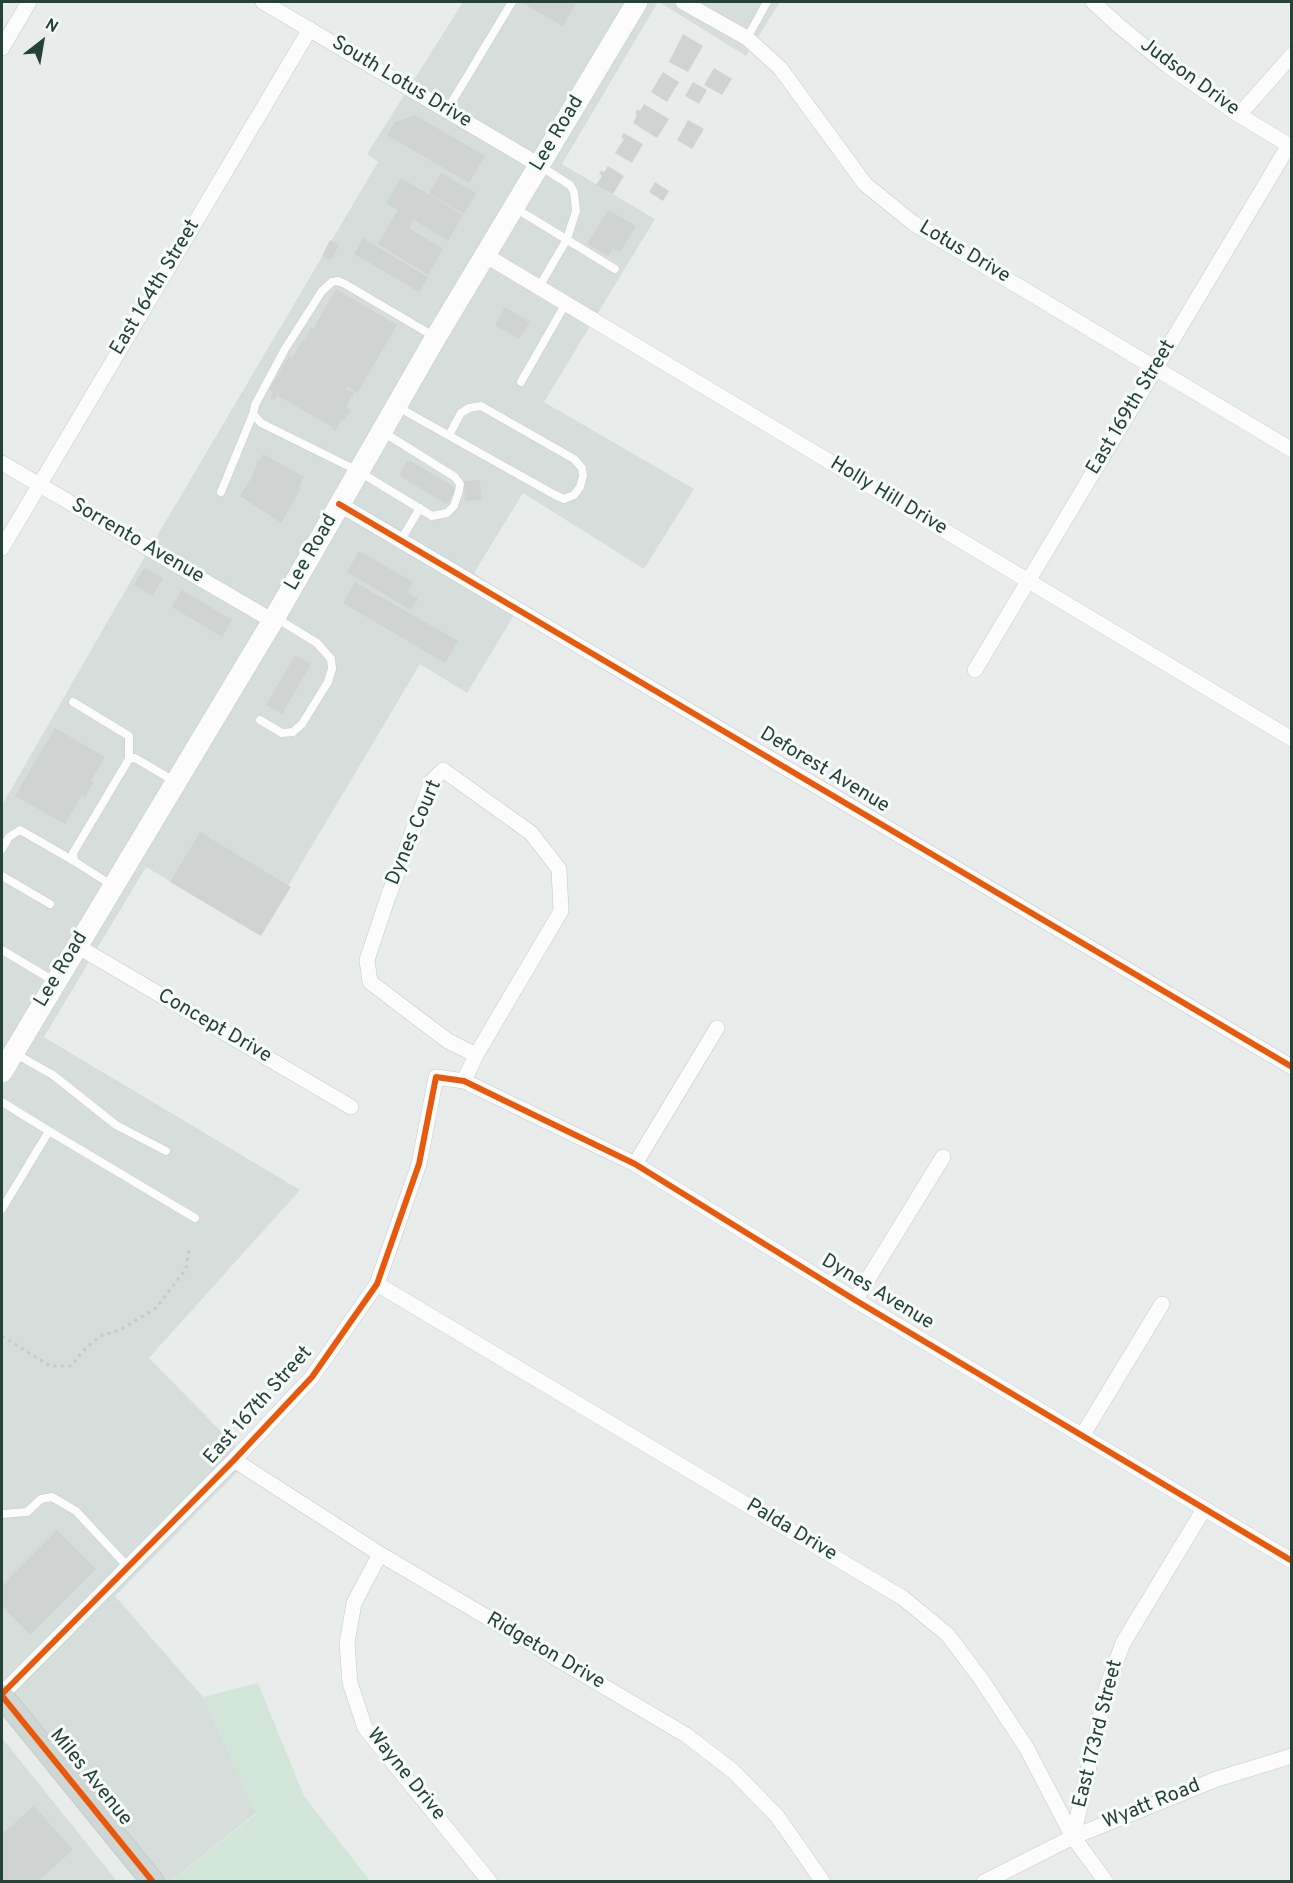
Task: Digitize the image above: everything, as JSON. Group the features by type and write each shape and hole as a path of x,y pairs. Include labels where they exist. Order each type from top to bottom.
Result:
{"main road":[{"name":"Lee Road","path":"2,1072 274,619 436,338 637,2"},
{"name":"Miles Avenue","path":"2,1695 153,1881"}],"street":[{"path":"2,48 29,2"},
{"name":"South Lotus Drive","path":"263,2 539,165"},
{"name":"Lotus Drive","path":"683,2 747,38 780,68 865,184 914,223 1292,450"},
{"name":"Judson Drive","path":"1094,2 1167,65 1239,115 1290,146"},
{"name":"East 164th Street","path":"2,548 310,29"},
{"path":"1239,115 1292,55"},
{"name":"East 169th Street","path":"975,670 1290,146"},
{"name":"Holly Hill Drive","path":"485,255 1292,739"},
{"name":"Sorrento Avenue","path":"2,463 274,619"},
{"name":"Deforest Avenue","path":"339,504 1292,1067"},
{"name":"Dynes Court","path":"464,1081 476,1055 561,911 559,869 531,833 443,770 432,781 367,960 370,982 448,1041 476,1055"},
{"name":"Concept Drive","path":"77,946 351,1107"},
{"path":"635,1164 717,1028"},
{"name":"Dynes Avenue","path":"436,1077 464,1081 635,1164 855,1300 1292,1561"},
{"name":"East 167th Street","path":"2,1695 234,1460 312,1377 377,1284 419,1164 436,1077"},
{"path":"855,1300 943,1157"},
{"name":"Palda Drive","path":"377,1284 903,1598 948,1635 981,1679 1026,1747 1072,1837 1106,1881"},
{"path":"1082,1436 1162,1304"},
{"name":"Ridgeton Drive","path":"234,1460 380,1554 687,1735 733,1771 777,1816 823,1881"},
{"name":"East 173rd Street","path":"1072,1837 1107,1686 1123,1643 1204,1509"},
{"name":"Wayne Drive","path":"380,1554 354,1603 347,1643 350,1683 365,1728 490,1881"},
{"name":"Wyatt Road","path":"984,1881 1072,1837 1217,1779 1292,1756"}],"lane":[{"path":"447,110 512,2"},
{"path":"747,38 767,2"},
{"path":"539,165 570,185 574,192 576,211 567,239 539,287"},
{"path":"514,207 615,268"},
{"path":"221,492 255,405 285,349 322,291 332,282 339,281 345,284 436,338"},
{"path":"521,382 566,303"},
{"path":"397,406 448,435 555,495 564,499 574,495 580,487 583,476 582,468 574,459 480,406 469,408 461,413 448,435"},
{"path":"253,414 261,423 358,471 432,516 447,513 454,506 460,484 455,477 382,432"},
{"path":"401,540 420,508"},
{"path":"260,720 282,733 292,732 302,724 328,682 332,669 331,659 317,643 274,619"},
{"path":"73,702 129,736 129,759 73,853 74,861"},
{"path":"129,759 135,758 176,782"},
{"path":"2,849 9,837 20,830 113,886"},
{"path":"2,876 50,904"},
{"path":"2,950 56,982"},
{"path":"13,1053 53,1075 116,1125 166,1151"},
{"path":"2,1102 195,1218"},
{"path":"2,1209 49,1131"},
{"path":"2,1514 27,1512 41,1499 52,1497 76,1511 128,1567"}],"path":[{"path":"2,1336 50,1366 70,1366 100,1336 120,1330 156,1308 186,1269 189,1250"}],"shaded area":[{"path":"463,2 658,2 562,164 655,219 544,402 694,489 644,569 523,493 474,573 520,605 467,693 420,664 259,935 146,867 44,1037 300,1190 149,1358 249,1460 115,1596 203,1697 256,1813 171,1881 153,1881 2,1696 2,805 144,558 378,162 367,154"},
{"path":"659,2 780,2 746,56"},
{"path":"2,1738 117,1881 2,1881"}],"green space":[{"path":"258,1683 304,1796 370,1881 171,1881 256,1814 203,1697"}],"building":[{"path":"575,2 576,4 563,26 522,3"},
{"path":"683,34 703,46 688,72 669,62"},
{"path":"714,68 732,79 722,95 704,85"},
{"path":"663,72 679,82 667,102 651,92"},
{"path":"693,82 707,90 699,104 685,96"},
{"path":"644,104 669,119 657,138 633,123 637,109 640,111"},
{"path":"415,115 485,156 469,183 387,135 395,122"},
{"path":"688,120 704,129 692,149 677,140"},
{"path":"624,133 643,144 632,163 615,153 624,139 621,137"},
{"path":"608,166 624,176 613,194 596,185 602,176 599,174 601,170 604,172"},
{"path":"441,173 476,193 464,214 429,194"},
{"path":"401,178 463,215 448,241 414,220 409,228 443,249 428,275 378,244 398,210 386,203"},
{"path":"655,182 669,191 663,201 649,192"},
{"path":"608,210 636,226 620,252 613,248 608,256 587,244"},
{"path":"363,238 428,277 419,292 354,254"},
{"path":"330,240 339,245 331,260 322,256"},
{"path":"336,289 397,325 357,393 346,388 354,393 346,407 351,410 335,431 332,427 277,395 274,400 270,398 273,392 269,390 289,356 292,358 304,338 306,340 311,327 313,329"},
{"path":"505,307 530,322 519,339 495,325"},
{"path":"263,454 304,477 299,487 301,488 281,523 240,496 254,473 258,459 260,460"},
{"path":"411,461 454,487 455,492 449,502 445,503 401,477 400,473 407,462"},
{"path":"480,480 481,500 465,501 464,481"},
{"path":"359,551 413,582 407,592 418,599 411,610 347,572"},
{"path":"144,568 163,578 153,596 134,585"},
{"path":"355,582 458,641 445,663 343,603"},
{"path":"182,590 232,620 222,637 172,607"},
{"path":"295,655 311,664 282,714 266,705"},
{"path":"55,728 105,757 91,780 94,782 85,797 82,795 65,824 15,796"},
{"path":"200,832 291,887 261,936 170,882"},
{"path":"57,1530 96,1569 30,1635 2,1606 2,1585"},
{"path":"34,1806 73,1850 37,1882 2,1882 2,1834"}],"cycle path":[{"path":"339,504 1292,1067"},
{"path":"2,1694 234,1460 312,1377 377,1284 419,1164 436,1077 464,1081 635,1164 855,1300 1292,1561"},
{"path":"2,1696 153,1882"}]}
